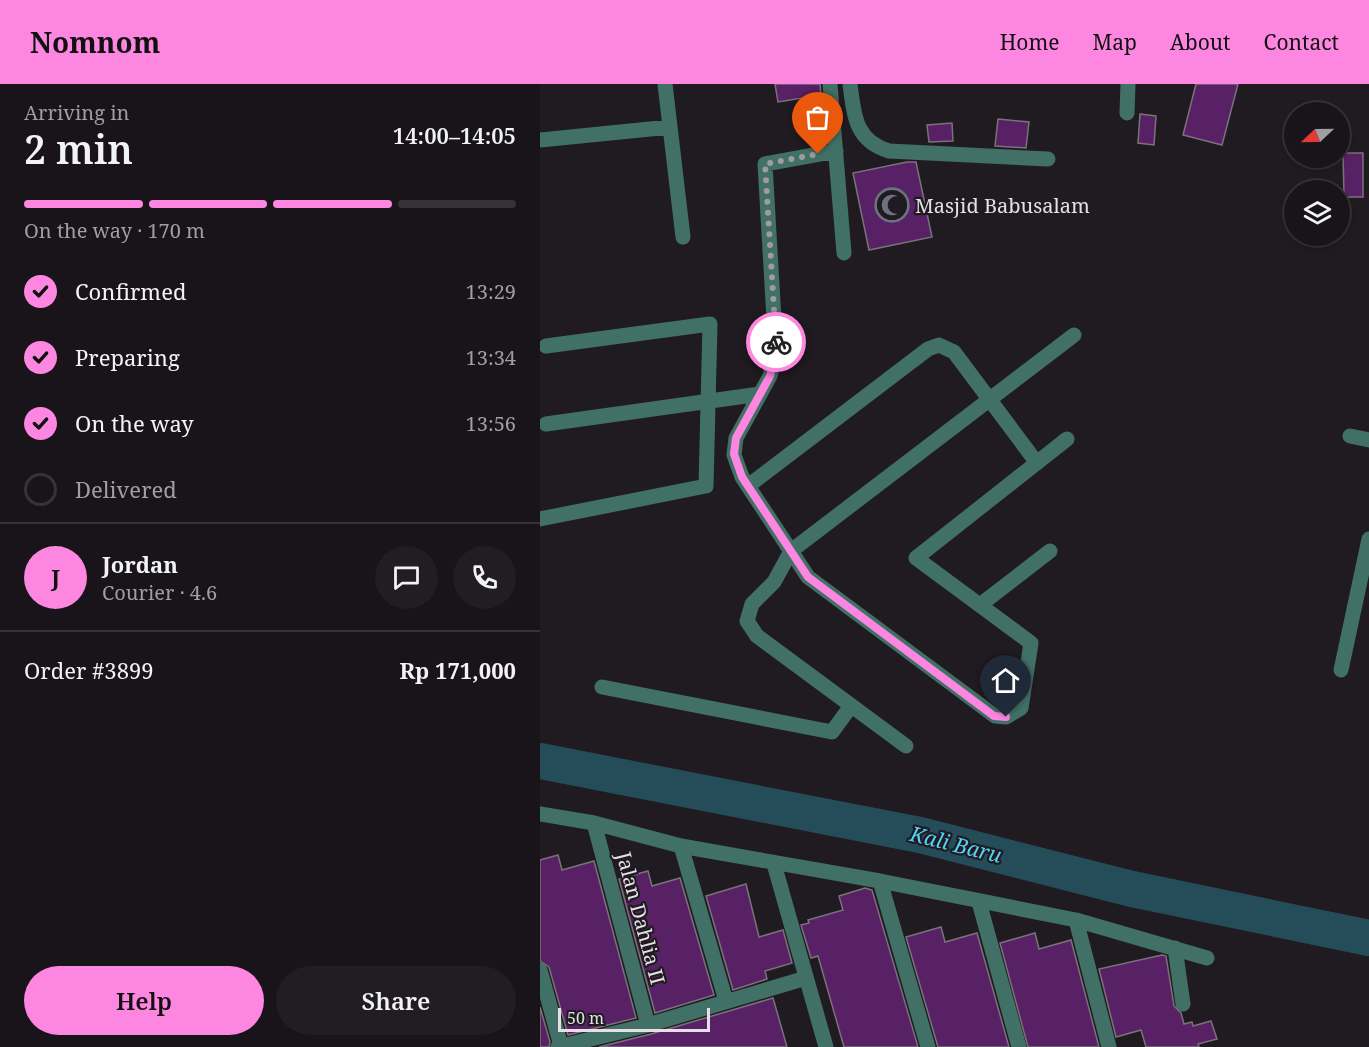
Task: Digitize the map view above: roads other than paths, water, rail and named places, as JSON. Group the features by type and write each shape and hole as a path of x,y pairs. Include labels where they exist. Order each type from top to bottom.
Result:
{"street":[{"path":"665,84 683,237"},
{"path":"830,84 844,253"},
{"path":"850,84 858,129 867,140 879,148 889,151 1048,159"},
{"path":"1127,113 1128,84"},
{"path":"540,140 670,127"},
{"path":"836,151 765,164 776,354 770,376 736,438 734,454 748,486 808,577 994,716 1006,717 1021,708 1031,643 916,558 1067,439"},
{"path":"540,519 706,486 710,401 710,324 546,346"},
{"path":"906,746 757,636 747,621 752,604 774,582 791,551 1074,335"},
{"path":"748,486 928,349 939,345 954,352 1037,463"},
{"path":"546,424 760,394"},
{"path":"1350,436 1369,440"},
{"path":"1341,670 1363,602 1369,539"},
{"path":"980,605 1050,550"},
{"path":"602,687 832,732 851,706"},
{"path":"540,814 594,823 681,846 775,866 880,881 1076,920 1207,958"},
{"name":"Jalan Dahlia II","path":"594,823 648,1025"},
{"path":"681,846 726,1001"},
{"path":"775,866 826,1047"},
{"path":"880,881 928,1047"},
{"path":"978,902 1019,1047"},
{"path":"1076,920 1109,1047"},
{"path":"1175,948 1184,1004"},
{"path":"540,970 560,1047 648,1025 806,978"}],"waterway":[{"name":"Kali Baru","path":"540,761 920,835 1132,889 1369,938"}],"place":[{"name":"Masjid Babusalam","path":"892,205"}]}
